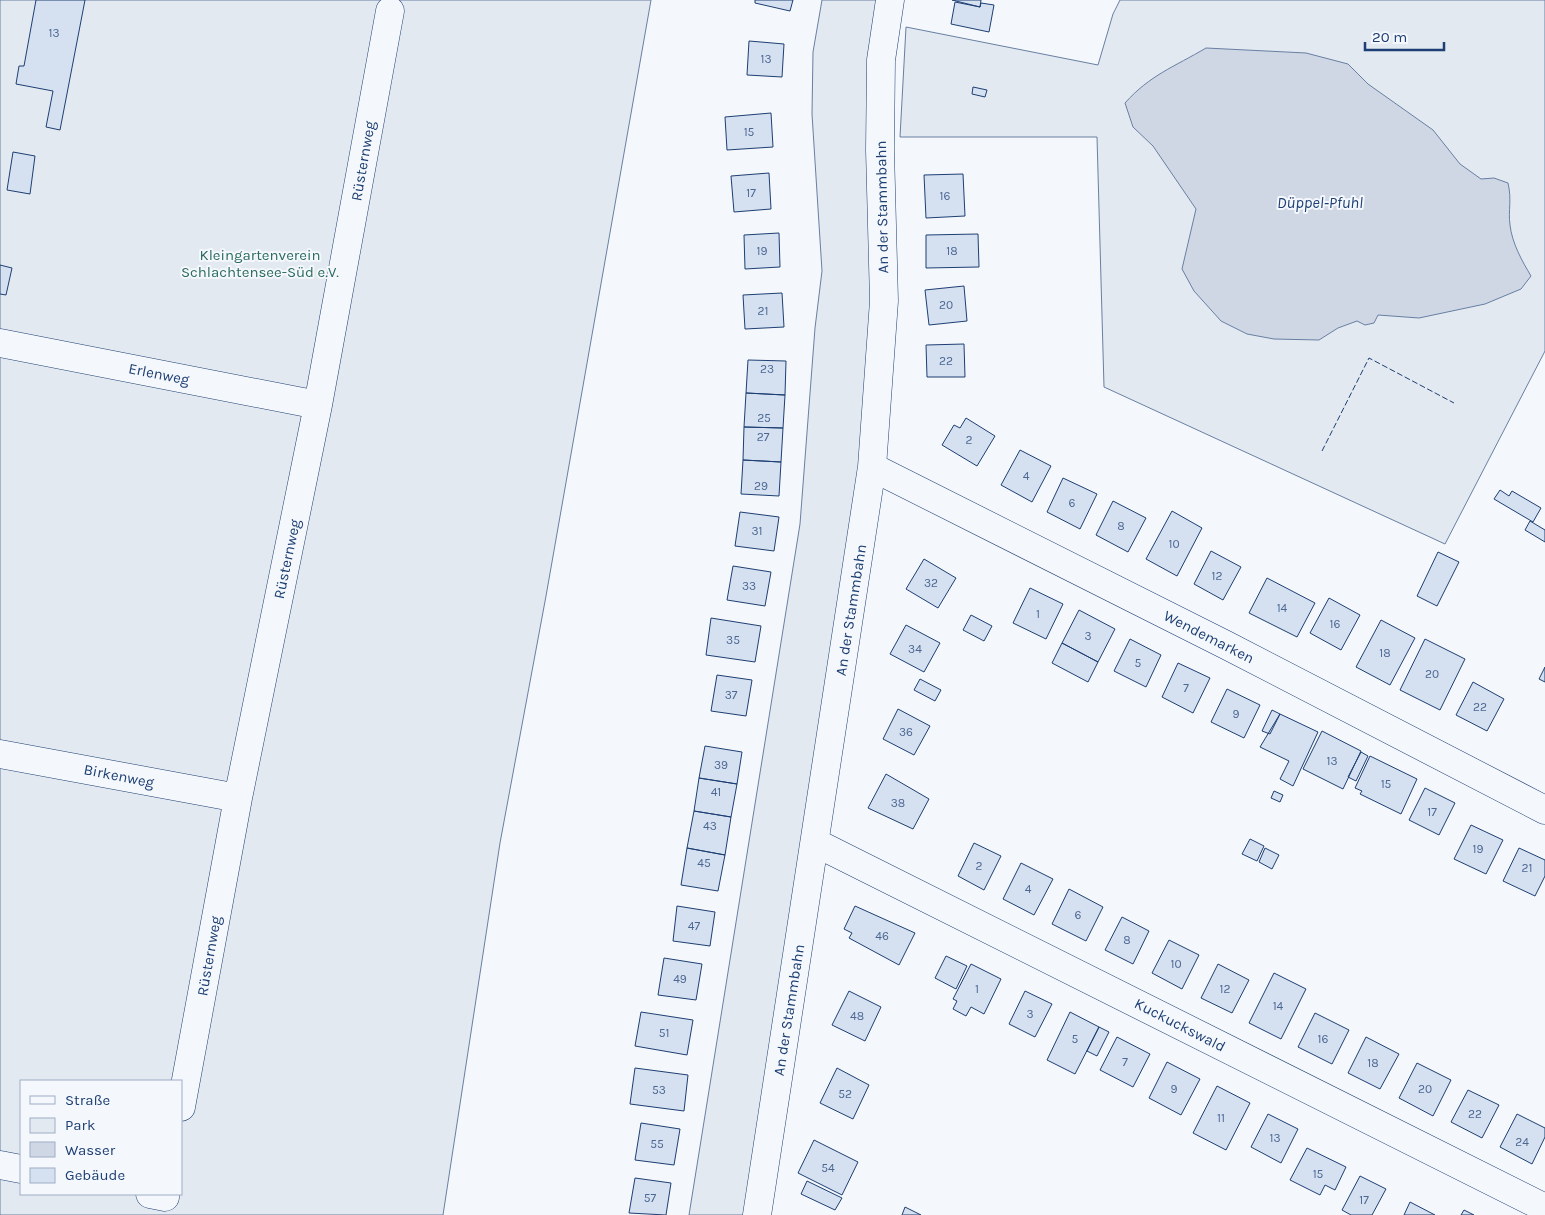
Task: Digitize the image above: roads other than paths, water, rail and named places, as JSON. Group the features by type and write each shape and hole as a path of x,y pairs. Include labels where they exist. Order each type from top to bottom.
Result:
{"street":[{"name":"An der Stammbahn","path":"757,1215 816,843 872,467 884,301 880,150 881,60 890,0"},
{"name":"Rüsternweg","path":"182,1102 238,798 318,405 390,11"},
{"name":"Erlenweg","path":"0,343 318,405"},
{"name":"Wendemarken","path":"872,467 1217,641 1545,810"},
{"name":"Birkenweg","path":"0,754 238,798"},
{"name":"Kuckuckswald","path":"816,843 1545,1208"},
{"path":"0,1165 20,1169"}],"water":[{"name":"Düppel-Pfuhl","path":"1206,48 1306,53 1348,64 1368,84 1433,130 1460,164 1481,179 1494,178 1508,183 1511,232 1518,252 1531,276 1521,289 1485,304 1419,318 1378,315 1374,323 1365,325 1357,321 1338,328 1319,340 1274,339 1247,334 1221,321 1194,291 1182,269 1196,209 1153,146 1133,127 1125,103 1153,78"}],"park label":[{"name":"Kleingartenverein Schlachtensee-Süd e.V.","path":"260,264"}]}
